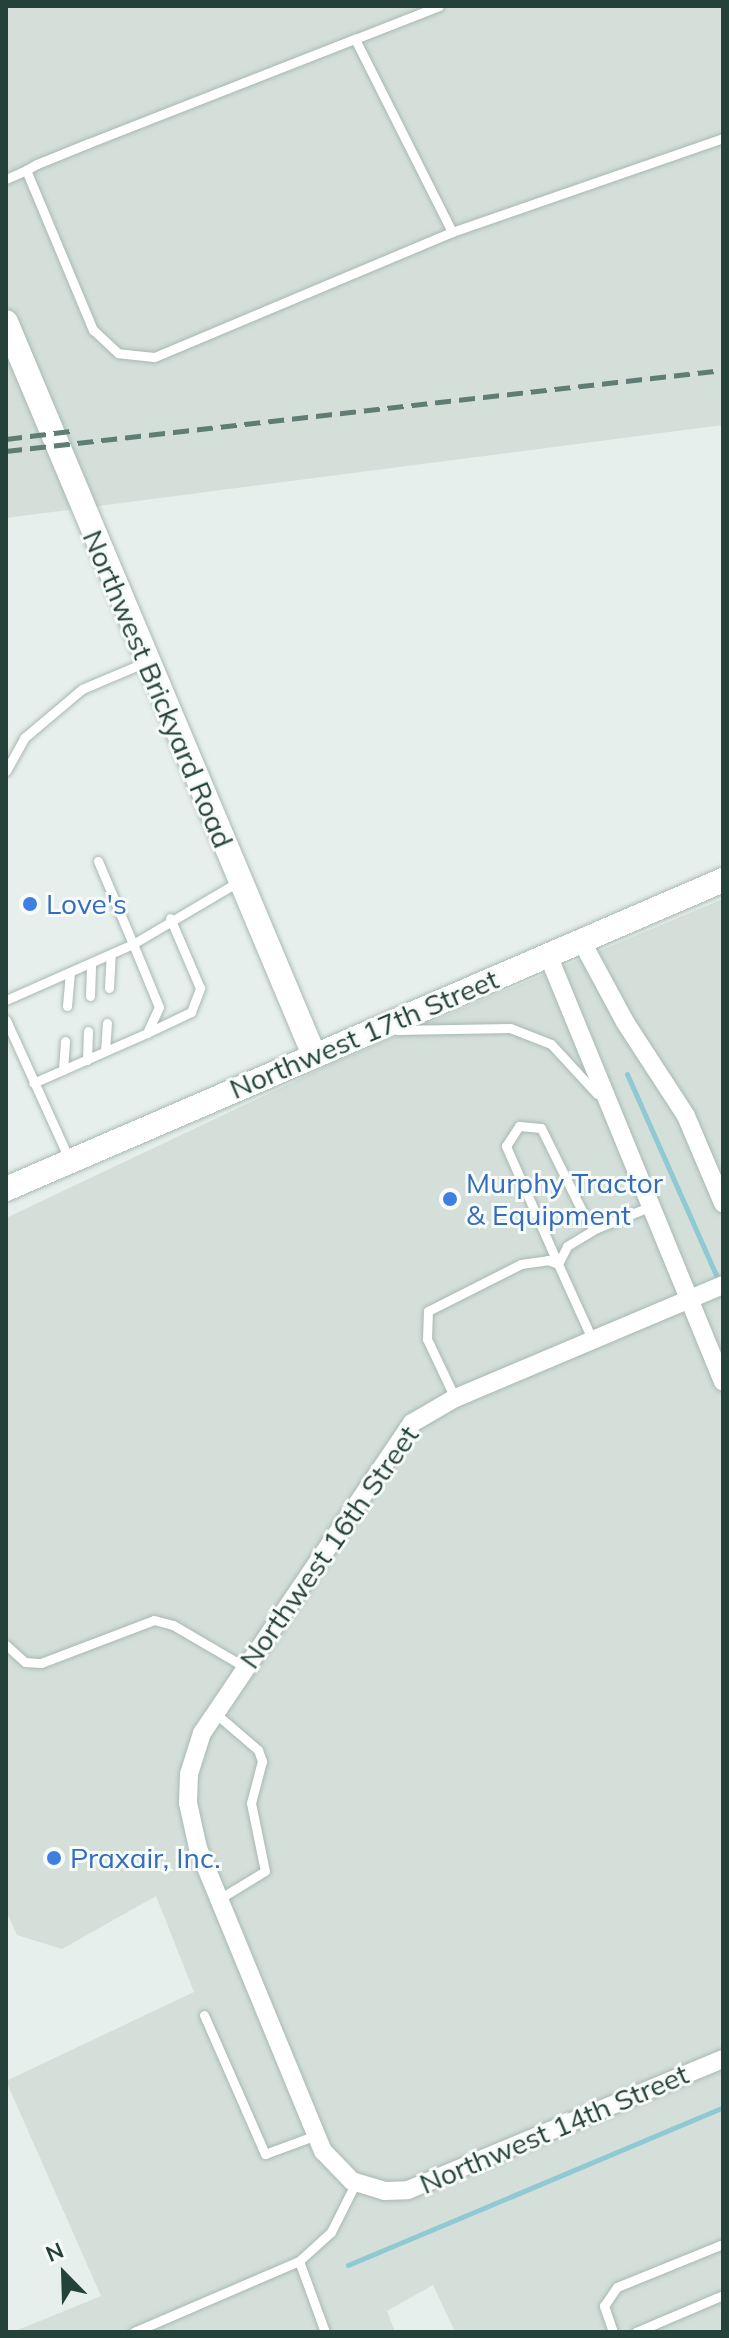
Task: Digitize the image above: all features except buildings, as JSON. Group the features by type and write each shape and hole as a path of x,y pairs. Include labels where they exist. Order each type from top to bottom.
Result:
{"street":[{"name":"Northwest Brickyard Road","path":"6,322 238,882 314,1055"},
{"name":"Northwest 17th Street","path":"6,1189 723,880"},
{"path":"582,942 625,1022 686,1116 723,1203"},
{"path":"548,955 723,1382"},
{"name":"Northwest 16th Street","path":"219,1899 198,1848 188,1803 189,1774 215,1713 412,1423 455,1398 723,1285"},
{"path":"219,1899 323,2151 356,2182"},
{"name":"Northwest 14th Street","path":"356,2182 384,2191 408,2190 723,2059"}],"lane":[{"path":"6,179 439,6"},
{"path":"355,39 452,232"},
{"path":"26,170 93,330 118,353 154,357 452,232 723,138"},
{"path":"6,771 24,738 82,689 149,661"},
{"path":"98,861 159,1007 147,1033"},
{"path":"6,1000 133,944 170,918 238,882"},
{"path":"33,1083 191,1012 200,988 170,918"},
{"path":"109,988 111,954"},
{"path":"90,996 91,963"},
{"path":"67,1006 70,972"},
{"path":"6,1020 70,1161"},
{"path":"105,1051 107,1023"},
{"path":"373,1031 495,1026 536,1037 551,1044 593,1086 620,1131"},
{"path":"87,1060 88,1031"},
{"path":"63,1070 65,1041"},
{"path":"592,1339 506,1146 519,1126 541,1128 579,1213 597,1228"},
{"path":"558,1264 567,1246 597,1228 649,1207"},
{"path":"455,1398 427,1339 428,1311 521,1264 558,1264"},
{"path":"6,1645 25,1662 41,1663 154,1620 173,1625 245,1667"},
{"path":"215,1713 258,1750 262,1761 251,1803 265,1871 219,1899"},
{"path":"204,2015 265,2154 316,2135"},
{"path":"134,2332 299,2261 331,2232 356,2182"},
{"path":"613,2332 604,2306 617,2287 723,2244"},
{"path":"299,2261 325,2332"},
{"path":"636,2332 723,2295"}],"shaded area":[{"path":"6,6 723,6 723,425 6,518"},
{"path":"723,899 723,2332 455,2332 433,2285 387,2311 395,2332 13,2332 101,2296 6,2081 194,1992 156,1896 62,1949 17,1935 6,1911 6,1218 333,1063"}],"waterway":[{"path":"627,1074 720,1284"},
{"path":"348,2265 723,2107"}],"railway":[{"path":"6,451 723,370"},
{"path":"6,439 71,431"}],"place":[{"name":"Love's","path":"30,904"},
{"name":"Murphy Tractor & Equipment","path":"450,1199"},
{"name":"Praxair, Inc.","path":"54,1858"}]}
